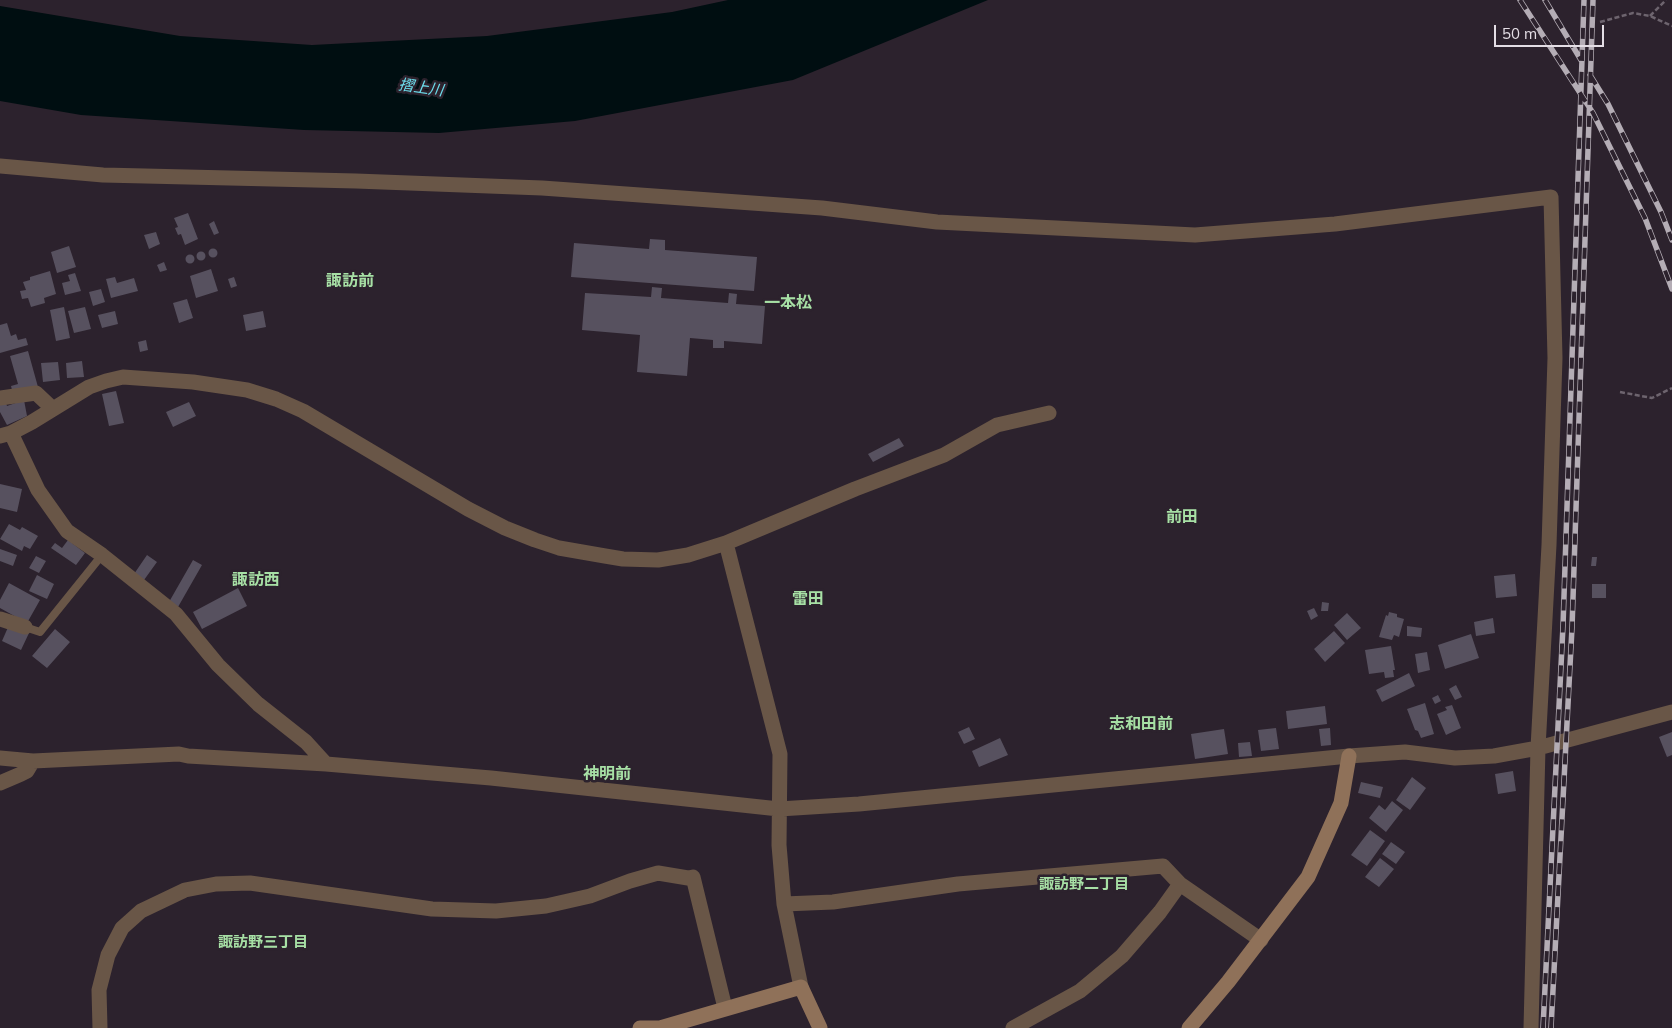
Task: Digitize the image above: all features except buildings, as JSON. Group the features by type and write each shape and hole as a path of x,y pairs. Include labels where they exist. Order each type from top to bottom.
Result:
{"street":[{"path":"0,166 102,175 356,181 542,188 822,208 937,222 1195,235 1335,224 1551,197 1555,358 1549,545 1538,748 1531,1028"},
{"path":"326,764 306,742 258,704 218,665 176,614 102,555 67,531 38,490 5,435 53,410 89,388 122,377 193,382 247,390 276,399 303,411 468,509 505,528 559,548 623,559 658,560 688,556 726,542 944,455 997,425 1049,414"},
{"path":"0,398 36,393 53,410"},
{"path":"726,542 780,754 779,845 784,904 801,986 820,1028"},
{"path":"0,619 25,627"},
{"path":"0,758 33,761 179,754 491,778 559,787 570,786 779,809 859,804 1349,756 1405,752 1455,758 1494,756 1538,748 1672,712"},
{"path":"1189,1028 1228,982 1308,877 1340,803 1349,756"},
{"path":"0,783 27,771 33,761"},
{"path":"784,904 833,902 958,884 1164,866 1180,884 1261,940"},
{"path":"100,1028 99,990 108,955 122,928 141,911 185,890 216,884 250,883 432,909 496,911 555,904 590,896 658,873 688,878 693,877 725,1008"},
{"path":"1013,1028 1080,991 1122,956 1160,912 1180,884"},
{"path":"640,1028 681,1025 725,1008 801,986"}],"lane":[{"path":"25,627 40,632 102,555"}],"path":[{"path":"1650,16 1666,0"},
{"path":"1600,22 1633,14 1650,16 1672,26"},
{"path":"1620,392 1652,398 1672,388"}],"water":[{"name":"摺上川","path":"728,0 988,0 793,80 575,121 439,133 304,130 81,115 0,101 0,6 180,36 312,45 487,36 672,12"}],"railway":[{"path":"1520,0 1593,113 1645,218 1672,289"},
{"path":"1545,0 1581,60"},
{"path":"1543,1028 1563,626 1584,0"},
{"path":"1551,1028 1572,628 1593,0"},
{"path":"1590,75 1608,104 1661,212 1672,240"}],"district":[{"name":"諏訪前","path":"350,281"},
{"name":"一本松","path":"788,303"},
{"name":"前田","path":"1182,517"},
{"name":"諏訪西","path":"256,580"},
{"name":"雷田","path":"808,599"},
{"name":"志和田前","path":"1141,724"},
{"name":"神明前","path":"607,774"},
{"name":"諏訪野二丁目","path":"1084,884"},
{"name":"諏訪野三丁目","path":"263,942"}]}
